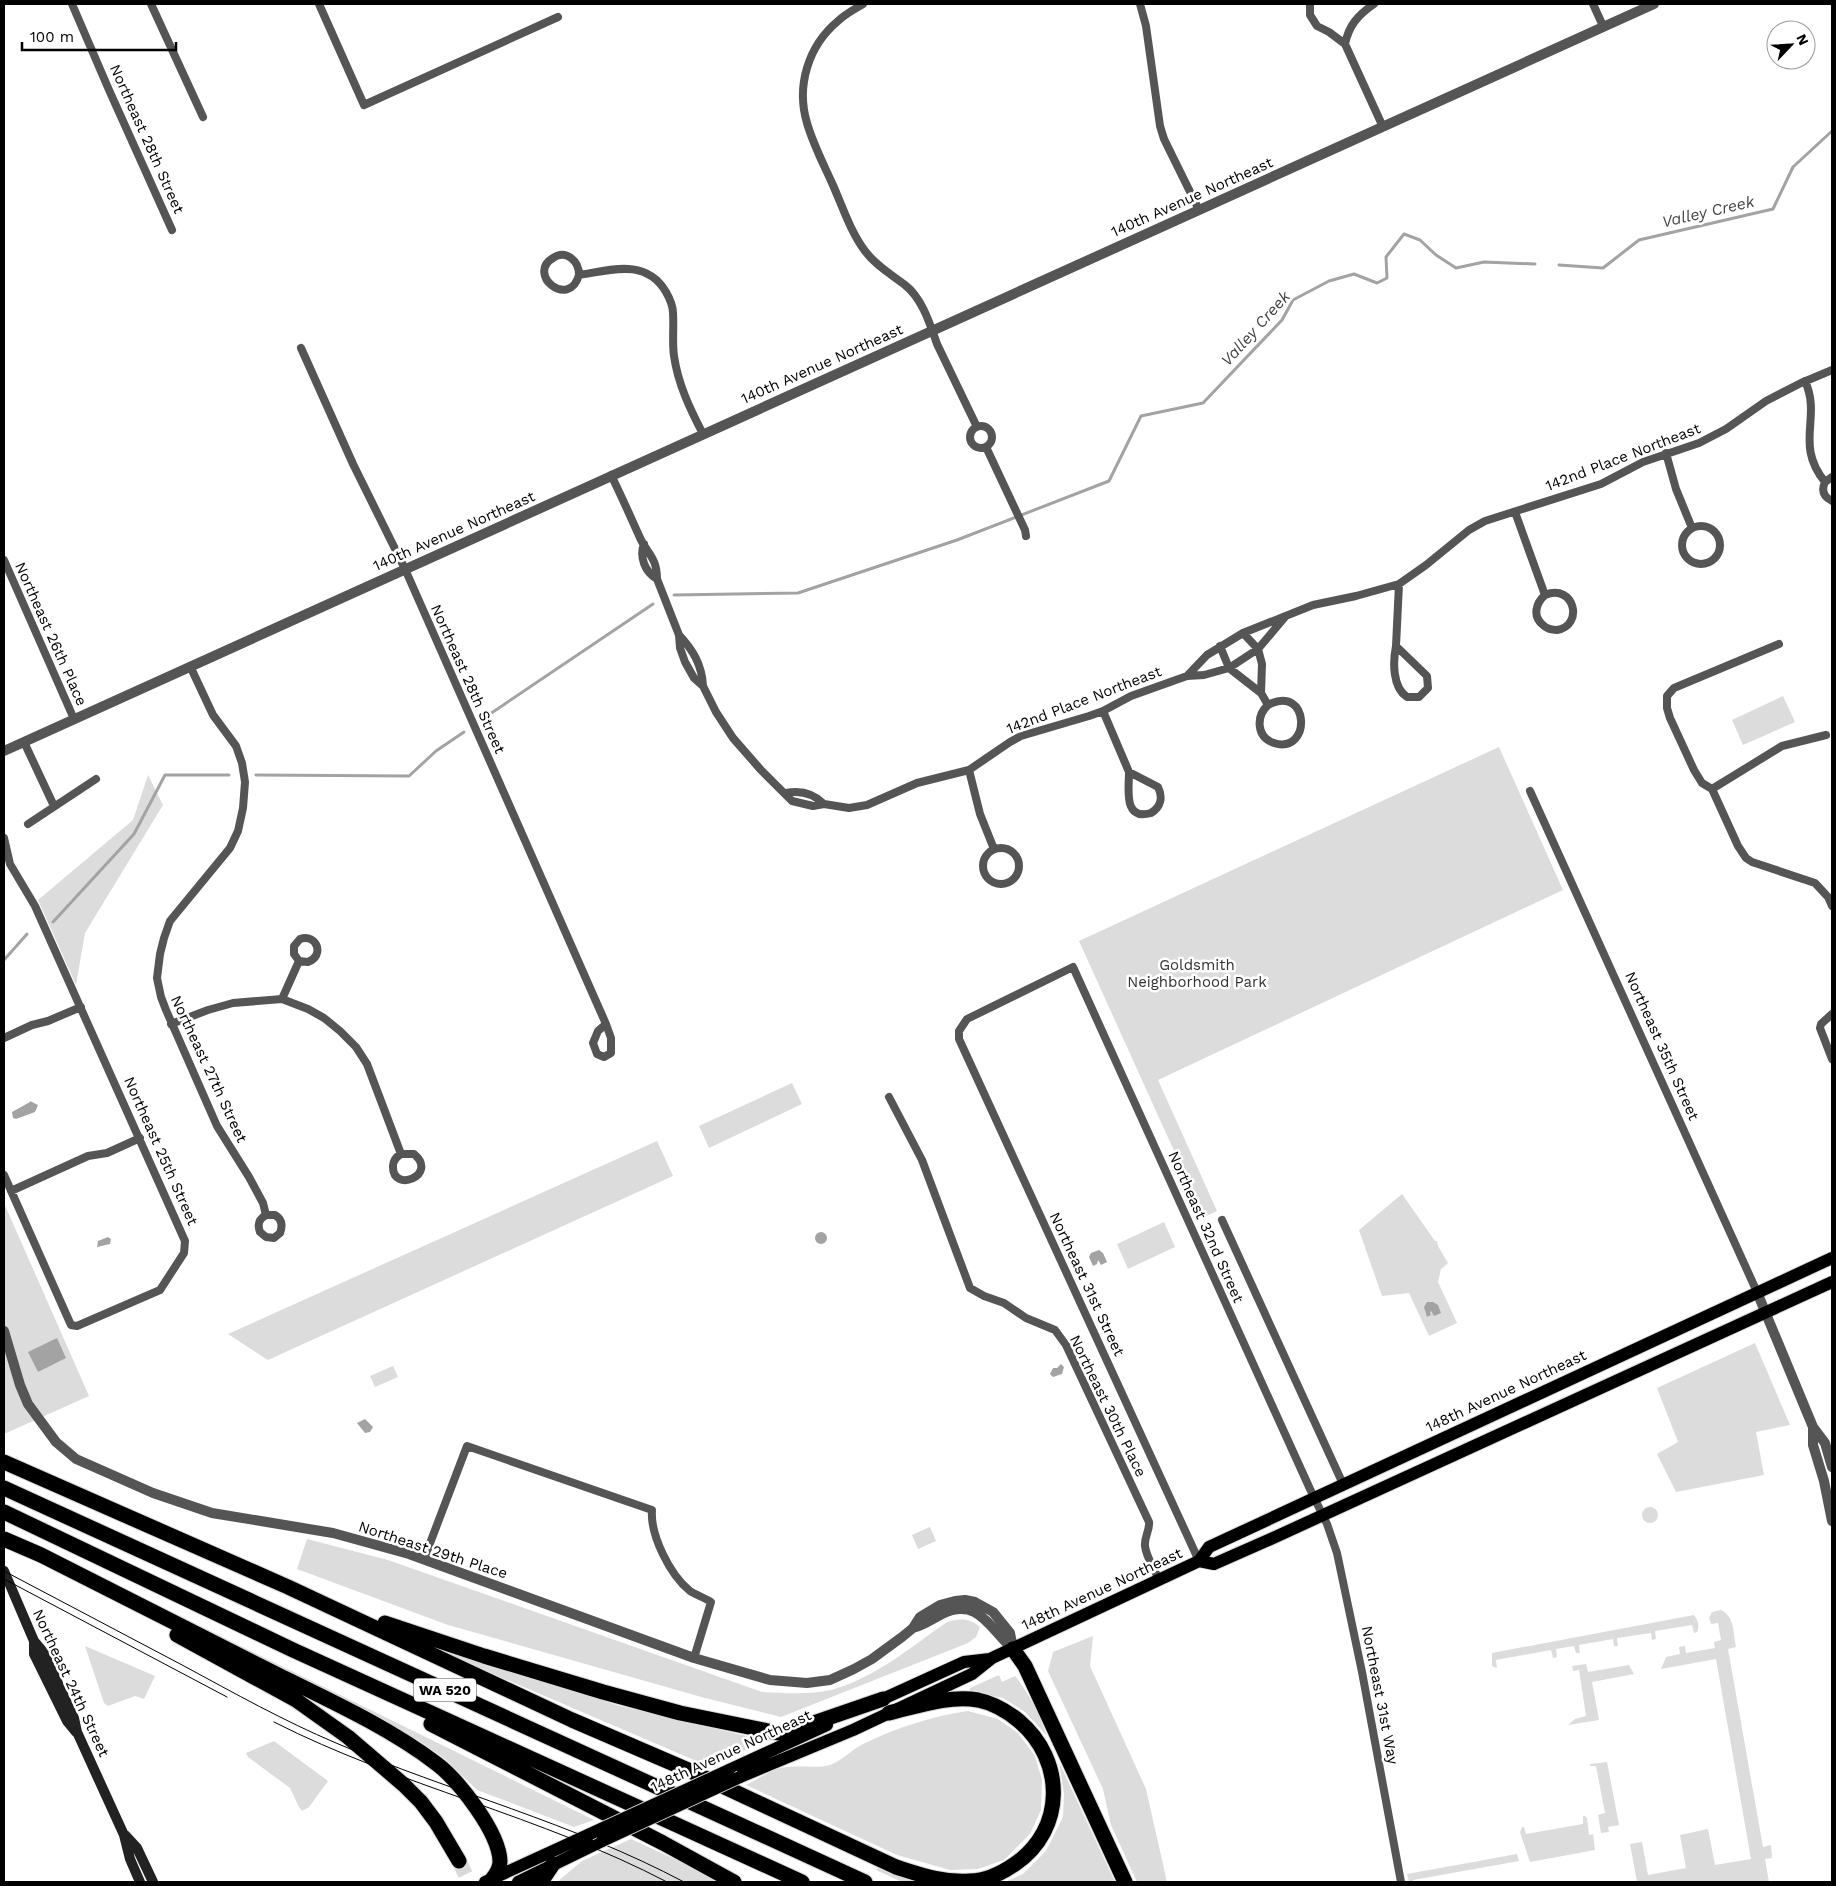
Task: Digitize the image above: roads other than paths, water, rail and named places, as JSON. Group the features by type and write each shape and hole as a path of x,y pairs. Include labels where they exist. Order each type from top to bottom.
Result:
{"highway":[{"path":"8,1464 288,1587 572,1720 688,1770 896,1867 931,1879 950,1882 972,1881 991,1878 1007,1870 1037,1844 1045,1831 1051,1814 1054,1798 1052,1776 1046,1756 1026,1728 1011,1714 980,1700 963,1698 886,1706 784,1733 739,1726 565,1681 380,1621 288,1587"},
{"name":"WA 520","path":"4,1488 865,1882"},
{"name":"WA 520","path":"4,1512 293,1650 802,1882"},
{"path":"7,1541 41,1555 61,1569 296,1700 334,1726 421,1802 436,1822 459,1861"},
{"path":"61,1569 371,1721 436,1764 457,1782 480,1813 492,1836 500,1860 498,1869 489,1880"},
{"path":"1013,1649 1025,1666 1124,1882"},
{"path":"293,1650 344,1681 547,1782 663,1842 734,1882"},
{"path":"541,1882 553,1864"}],"main road":[{"name":"148th Avenue Northeast","path":"489,1880 590,1834 886,1706 964,1662 992,1658 1013,1649 1198,1561 1209,1547 1832,1258"},
{"name":"148th Avenue Northeast","path":"1198,1561 1214,1564 1323,1516 1832,1282"},
{"name":"Northeast 24th Street","path":"4,1571 34,1641 44,1653 74,1718 77,1732 124,1834 130,1859 140,1882"},
{"name":"148th Avenue Northeast","path":"518,1882 734,1773"},
{"name":"Northeast 24th Street","path":"124,1834 138,1848 153,1882"}],"street":[{"name":"Northeast 28th Street","path":"72,4 108,90 172,230"},
{"path":"151,4 204,117"},
{"path":"320,4 364,105 558,17"},
{"path":"863,4 832,26 812,52 804,77 802,92 806,122 858,242 876,263 913,292 976,427"},
{"path":"1140,4 1146,26 1160,126 1164,139 1199,210"},
{"path":"1310,4 1310,16 1317,26 1345,44 1383,126"},
{"path":"1345,44 1347,35 1356,18 1374,4"},
{"path":"1593,4 1603,26"},
{"name":"140th Avenue Northeast","path":"4,751 1654,4"},
{"path":"567,256 575,261 579,269 579,275 572,287 562,290 549,284 545,270 552,258 567,256"},
{"path":"579,275 630,268 654,277 662,285 670,299 673,312 674,355 678,376 685,399 703,434"},
{"name":"Northeast 28th Street","path":"300,348 353,464 405,569 606,1024"},
{"name":"142nd Place Northeast","path":"1187,676 1207,655 1244,633 1313,605 1399,584 1426,566 1469,530 1486,521 1601,484 1643,462 1715,436 1766,400 1832,370"},
{"path":"1803,382 1804,390 1809,396 1809,452 1816,471 1825,482"},
{"path":"984,426 992,434 992,442 986,447 978,448 970,440 971,432 976,427 984,426"},
{"path":"986,447 1026,536"},
{"path":"1666,453 1676,489 1692,528"},
{"path":"611,475 652,557 657,569 657,579 679,635 696,658 702,673 703,686"},
{"path":"1832,477 1825,482 1823,492 1832,501"},
{"path":"1515,512 1545,595"},
{"path":"1699,525 1706,526 1713,529 1718,535 1721,542 1720,550 1717,557 1711,562 1696,564 1684,554 1682,540 1692,528 1699,525"},
{"name":"Northeast 26th Place","path":"4,560 74,719"},
{"path":"1396,646 1427,676 1428,688 1419,697 1411,698 1401,691 1393,663 1396,646 1399,584"},
{"path":"1556,592 1561,593 1572,604 1572,620 1564,627 1554,630 1549,629 1538,618 1536,608 1545,595 1556,592"},
{"name":"142nd Place Northeast","path":"824,804 849,808 867,805 917,783 970,770 1021,736 1103,711 1131,696 1187,676 1204,675 1229,668 1258,649 1285,617"},
{"path":"1244,633 1258,649 1262,664 1261,693"},
{"path":"679,635 680,648 685,662 694,678 703,686 716,712 733,738 792,801 813,806 824,804"},
{"path":"1779,644 1674,688 1667,696 1667,708 1694,770 1702,783 1712,789 1738,846 1746,858 1752,862 1815,883 1828,897 1832,906"},
{"path":"1220,646 1229,668 1261,693 1268,705"},
{"name":"Northeast 27th Street","path":"190,666 213,716 236,746 242,763 245,782 243,808 238,831 230,848 170,921 160,954 157,978 161,998 171,1024 217,1126 249,1177 263,1204 266,1215"},
{"path":"1284,701 1290,703 1298,710 1302,726 1300,732 1293,740 1288,743 1277,744 1263,735 1259,724 1264,709 1268,705 1284,701"},
{"path":"1103,711 1129,772 1128,803 1138,813 1151,813 1161,802 1158,787 1129,772"},
{"path":"1712,789 1782,746 1826,735"},
{"path":"24,742 54,806"},
{"path":"970,770 980,814 994,849"},
{"path":"28,824 96,779"},
{"path":"786,793 806,792 818,798 824,804"},
{"name":"Northeast 35th Street","path":"1530,792 1757,1292 1813,1426"},
{"name":"Northeast 25th Street","path":"4,838 7,865 35,906 185,1241 184,1253 160,1290 77,1326 70,1325 4,1175"},
{"path":"994,849 1009,850 1014,853 1019,862 1016,877 1003,885 992,883 983,871 986,856 994,849"},
{"path":"282,999 300,960"},
{"name":"Northeast 31st Street","path":"1073,967 967,1019 959,1031 959,1039 1198,1561"},
{"name":"Northeast 32nd Street","path":"1073,967 1313,1498 1323,1516"},
{"path":"171,1024 233,1003 282,999 308,1009 324,1018 356,1047 367,1064 401,1154"},
{"path":"4,1038 32,1025 48,1021 81,1007"},
{"path":"1832,1014 1823,1022 1820,1028 1830,1048 1832,1059"},
{"name":"Northeast 30th Place","path":"889,1097 922,1160 970,1288 984,1296 1004,1303 1026,1318 1055,1330 1066,1344 1149,1522 1145,1548 1159,1580"},
{"path":"11,1191 88,1156 107,1153 140,1138"},
{"name":"Northeast 32nd Street","path":"1222,1220 1343,1484"},
{"name":"Northeast 29th Place","path":"4,1331 20,1385 28,1404 56,1442 76,1459 153,1493 212,1513 333,1533 424,1560 694,1658 770,1680 807,1683 830,1680 872,1659 913,1628 920,1617 940,1605 955,1601 975,1602 993,1612 1010,1633 1013,1649"},
{"path":"1813,1426 1825,1443 1832,1467"},
{"path":"1813,1426 1813,1445 1824,1481 1832,1521"},
{"path":"424,1560 466,1446 652,1510 651,1520 656,1539 675,1576 691,1591 711,1602 694,1658"},
{"name":"Northeast 31st Way","path":"1323,1516 1337,1553 1348,1603 1401,1882"}],"waterway":[{"name":"Valley Creek","path":"1559,265 1603,268 1639,240 1773,209 1793,167 1832,131"},
{"name":"Valley Creek","path":"674,595 798,593 957,540 1109,481 1141,416 1203,403 1282,320 1293,300 1329,281 1354,274 1377,283 1387,278 1386,257 1404,234 1420,240 1436,255 1456,268 1484,262 1535,264"},
{"path":"484,718 653,604"},
{"path":"256,775 409,776 436,751 464,732"},
{"path":"53,922 134,834 165,775 229,775"},
{"path":"4,960 27,934"}],"tunnel":[{"path":"459,1861 469,1882"}],"tram line":[{"path":"4,1571 259,1706 336,1743 379,1761 599,1842 684,1882"},
{"path":"4,1579 227,1697"},
{"path":"274,1722 322,1745 371,1765 570,1838 667,1882"}],"park label":[{"name":"Goldsmith Neighborhood Park","path":"1197,974"}]}
